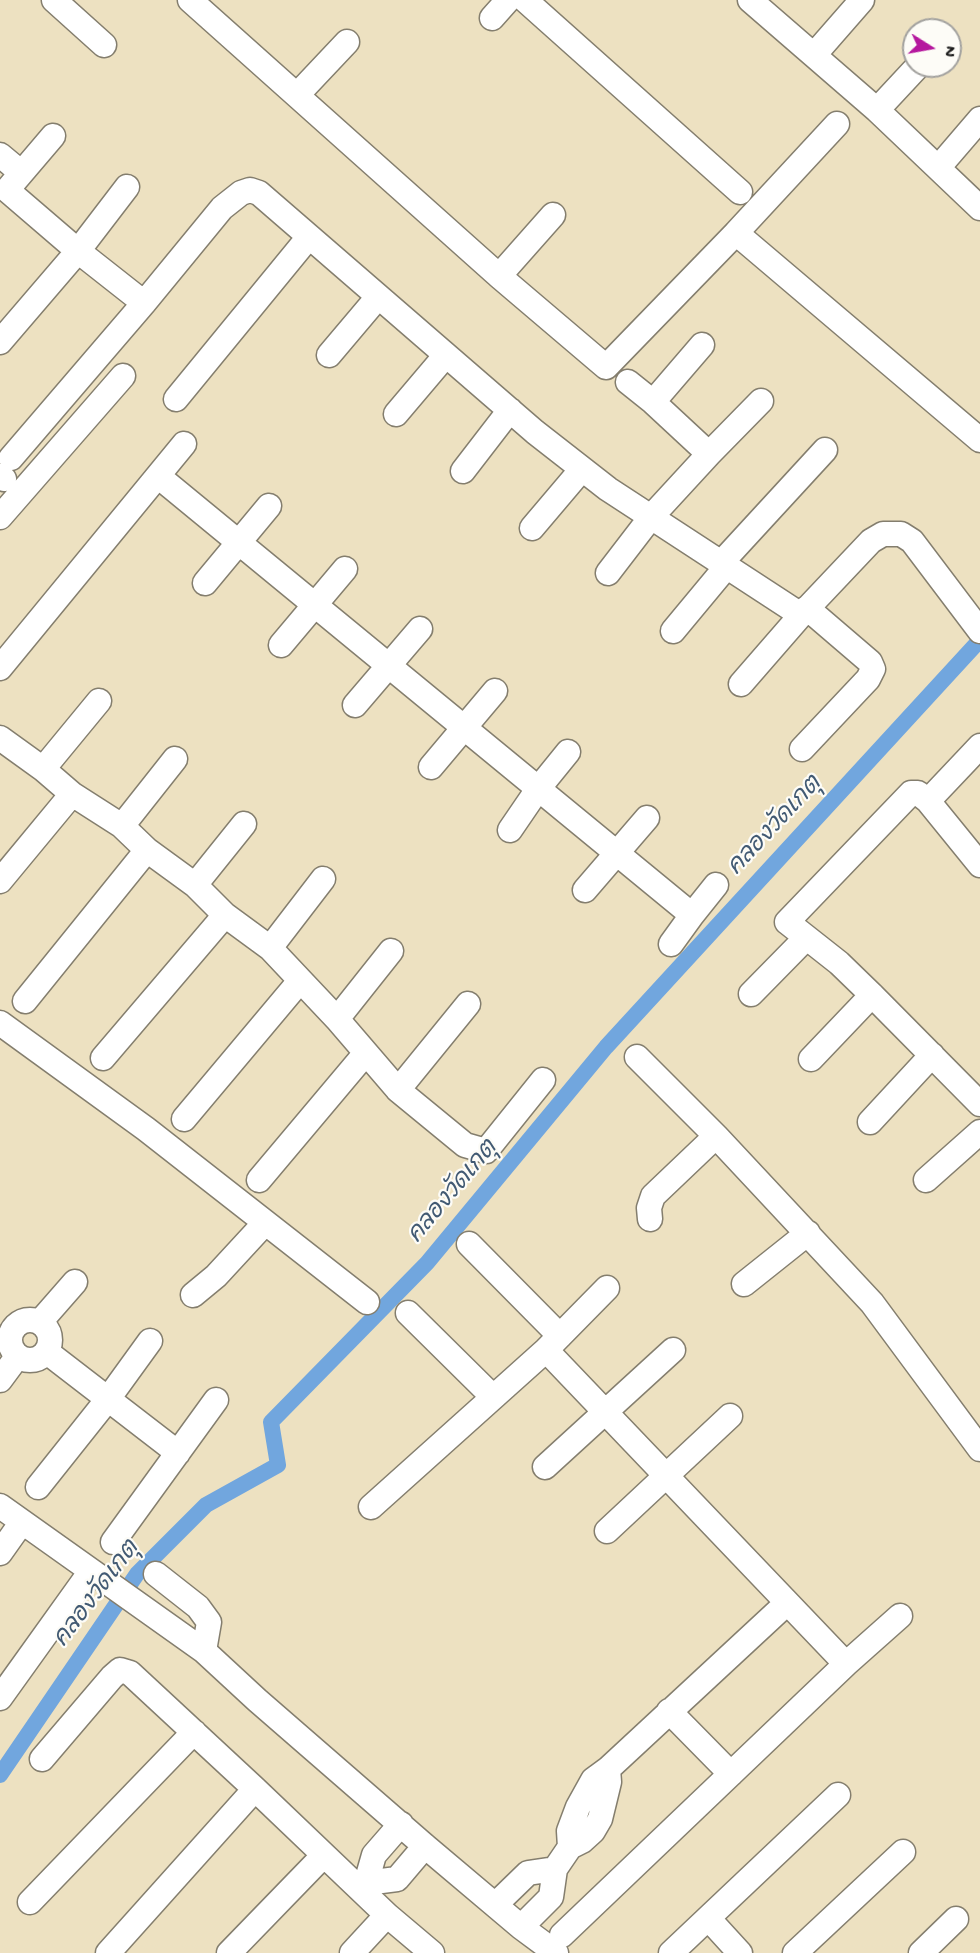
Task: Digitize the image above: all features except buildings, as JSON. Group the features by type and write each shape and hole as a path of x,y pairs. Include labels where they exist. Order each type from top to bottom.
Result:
{"street":[{"path":"54,0 104,45"},
{"path":"190,0 499,276 606,367 736,233 837,124"},
{"path":"525,0 740,192"},
{"path":"750,0 877,110 980,208"},
{"path":"814,55 862,0"},
{"path":"297,95 346,42"},
{"path":"877,110 907,78"},
{"path":"938,168 980,119"},
{"path":"53,136 3,195 144,303"},
{"path":"0,342 78,251 127,187"},
{"path":"5,471 222,208 241,193 250,190 258,194 510,410 608,489 724,564 804,612 870,662 873,669 868,679 802,749"},
{"path":"499,276 553,215"},
{"path":"736,233 980,440"},
{"path":"176,399 308,238"},
{"path":"329,355 378,297"},
{"path":"653,402 702,345"},
{"path":"396,414 446,355"},
{"path":"0,517 123,376"},
{"path":"628,382 709,454"},
{"path":"608,573 651,517 761,401"},
{"path":"463,471 510,410"},
{"path":"0,668 184,444"},
{"path":"673,631 724,564 825,450"},
{"path":"532,528 582,469"},
{"path":"158,476 692,915"},
{"path":"205,583 268,506"},
{"path":"741,684 804,612 871,541 883,534 901,534 912,541 977,626"},
{"path":"281,645 345,568"},
{"path":"355,705 420,629"},
{"path":"431,767 495,691"},
{"path":"43,768 99,701"},
{"path":"0,738 43,768 72,794 122,826 147,849 195,885 225,915 270,948 337,1019 398,1090 465,1145 486,1151 543,1080"},
{"path":"928,801 980,746"},
{"path":"510,830 538,789 568,752"},
{"path":"122,826 176,759"},
{"path":"980,865 928,801 918,793 911,793 787,922 838,963 872,995 980,1104"},
{"path":"0,880 72,794"},
{"path":"585,890 647,819"},
{"path":"195,885 244,824"},
{"path":"25,1001 147,849"},
{"path":"270,948 323,879"},
{"path":"670,944 716,885"},
{"path":"103,1058 225,915"},
{"path":"751,994 806,938"},
{"path":"337,1019 391,951"},
{"path":"184,1119 300,981"},
{"path":"811,1059 872,995"},
{"path":"398,1090 468,1004"},
{"path":"0,1023 146,1129 264,1224 367,1302"},
{"path":"259,1179 365,1054"},
{"path":"870,1122 933,1055"},
{"path":"637,1057 716,1136 872,1303 980,1449"},
{"path":"926,1180 980,1132"},
{"path":"650,1219 649,1208 653,1196 716,1136"},
{"path":"193,1295 216,1276 264,1224"},
{"path":"744,1284 808,1233"},
{"path":"469,1244 553,1343 607,1412 846,1664"},
{"path":"40,1323 75,1282"},
{"path":"371,1507 553,1343 607,1288"},
{"path":"408,1313 493,1397"},
{"path":"8,1319 27,1320 40,1323 47,1328 51,1338 47,1352 39,1359 27,1360 17,1357 11,1347 8,1319"},
{"path":"38,1487 108,1399 150,1341"},
{"path":"545,1467 673,1350"},
{"path":"47,1352 178,1453"},
{"path":"0,1380 17,1357"},
{"path":"113,1542 216,1400"},
{"path":"607,1531 730,1416"},
{"path":"0,1506 93,1579 132,1598 204,1651 257,1700 521,1927 559,1944 731,1774 846,1664 900,1616"},
{"path":"0,1552 17,1529"},
{"path":"156,1574 198,1607 208,1622 204,1651"},
{"path":"0,1698 93,1579"},
{"path":"521,1927 551,1897 555,1869 570,1847 582,1841 593,1831 600,1819 609,1782 608,1768 787,1603"},
{"path":"42,1759 120,1670 130,1673 324,1855 363,1886 387,1915 432,1953"},
{"path":"669,1711 731,1774"},
{"path":"30,1902 194,1732"},
{"path":"108,1953 255,1789"},
{"path":"671,1953 838,1795"},
{"path":"363,1886 374,1855 401,1824"},
{"path":"363,1886 397,1878 425,1846"},
{"path":"795,1953 903,1852"},
{"path":"229,1953 324,1855"},
{"path":"495,1905 528,1873 555,1869"},
{"path":"352,1953 387,1915"},
{"path":"708,1918 740,1953"},
{"path":"921,1953 956,1919"}],"waterway":[{"name":"คลองวัดเกตุ","path":"0,1775 137,1574 206,1505 278,1465 271,1422 427,1263 606,1047 980,640"}]}
